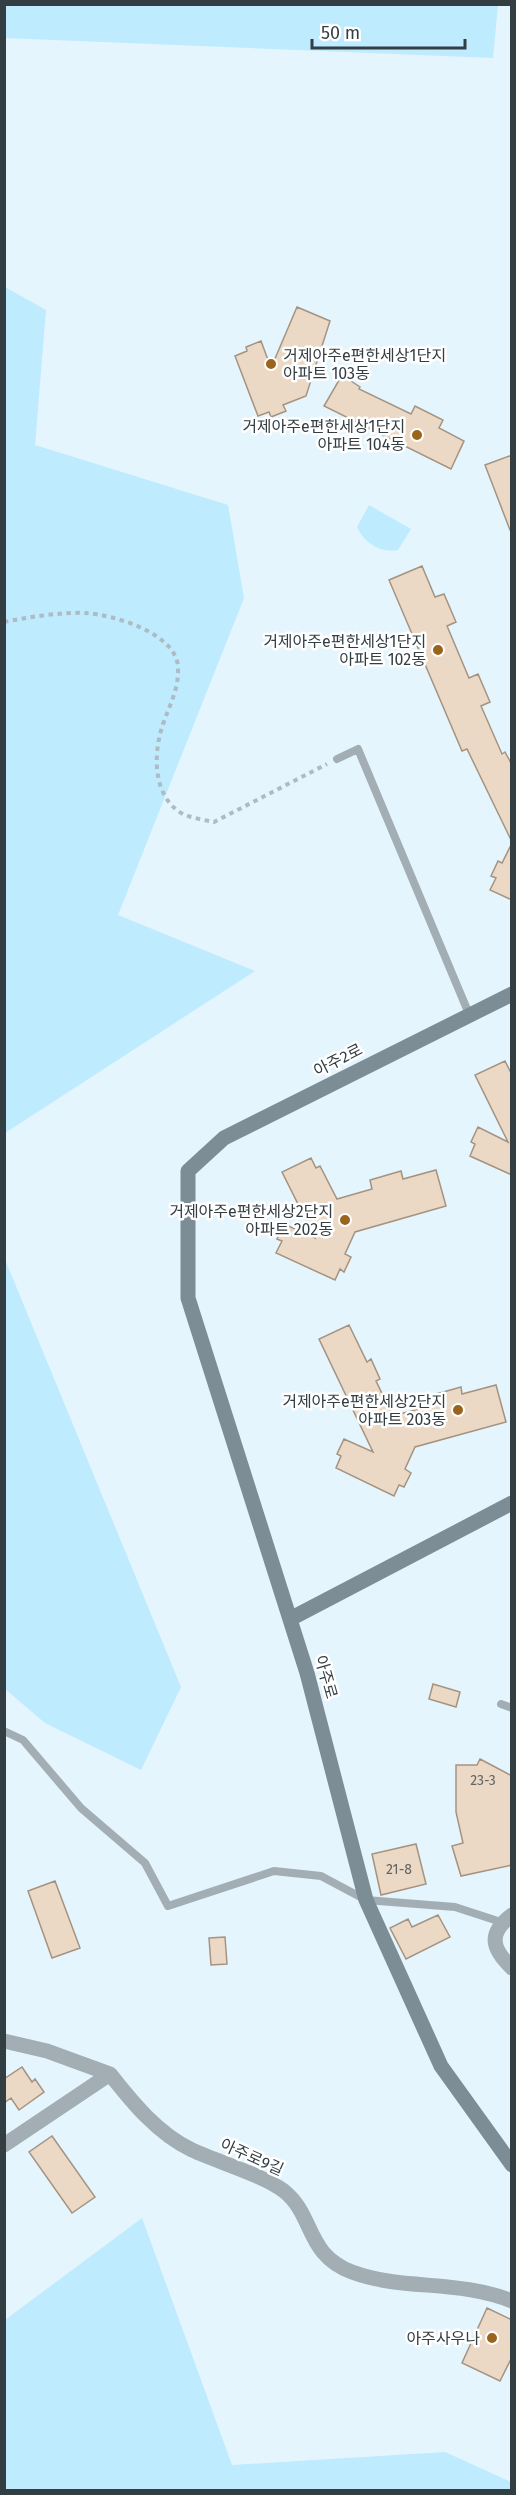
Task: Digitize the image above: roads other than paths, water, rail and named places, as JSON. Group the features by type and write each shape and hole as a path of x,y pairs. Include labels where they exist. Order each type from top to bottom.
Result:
{"street":[{"name":"아주2로","path":"188,1171 224,1138 512,994"},
{"name":"아주로","path":"188,1171 188,1298 308,1673 366,1900 441,2066 512,2165"},
{"path":"290,1619 512,1503"},
{"path":"506,1919 494,1932 495,1944 512,1968"},
{"path":"4,2041 47,2051 110,2074"},
{"path":"4,2145 110,2074"},
{"name":"아주로9길","path":"110,2074 148,2118 190,2149 267,2181 284,2191 296,2205 323,2255 334,2264 352,2272 387,2281 461,2287 484,2291 512,2301"}],"lane":[{"path":"337,759 358,749 469,1014"},
{"path":"501,1704 512,1708"},
{"path":"4,1731 23,1740 81,1808 145,1863 168,1906 274,1871 321,1876 366,1900 455,1907 506,1919"}],"place":[{"name":"거제아주e편한세상1단지 아파트 103동","path":"271,364"},
{"name":"거제아주e편한세상1단지 아파트 104동","path":"417,435"},
{"name":"거제아주e편한세상1단지 아파트 102동","path":"438,650"},
{"name":"거제아주e편한세상2단지 아파트 202동","path":"345,1220"},
{"name":"거제아주e편한세상2단지 아파트 203동","path":"458,1410"},
{"name":"아주사우나","path":"492,2338"}]}
